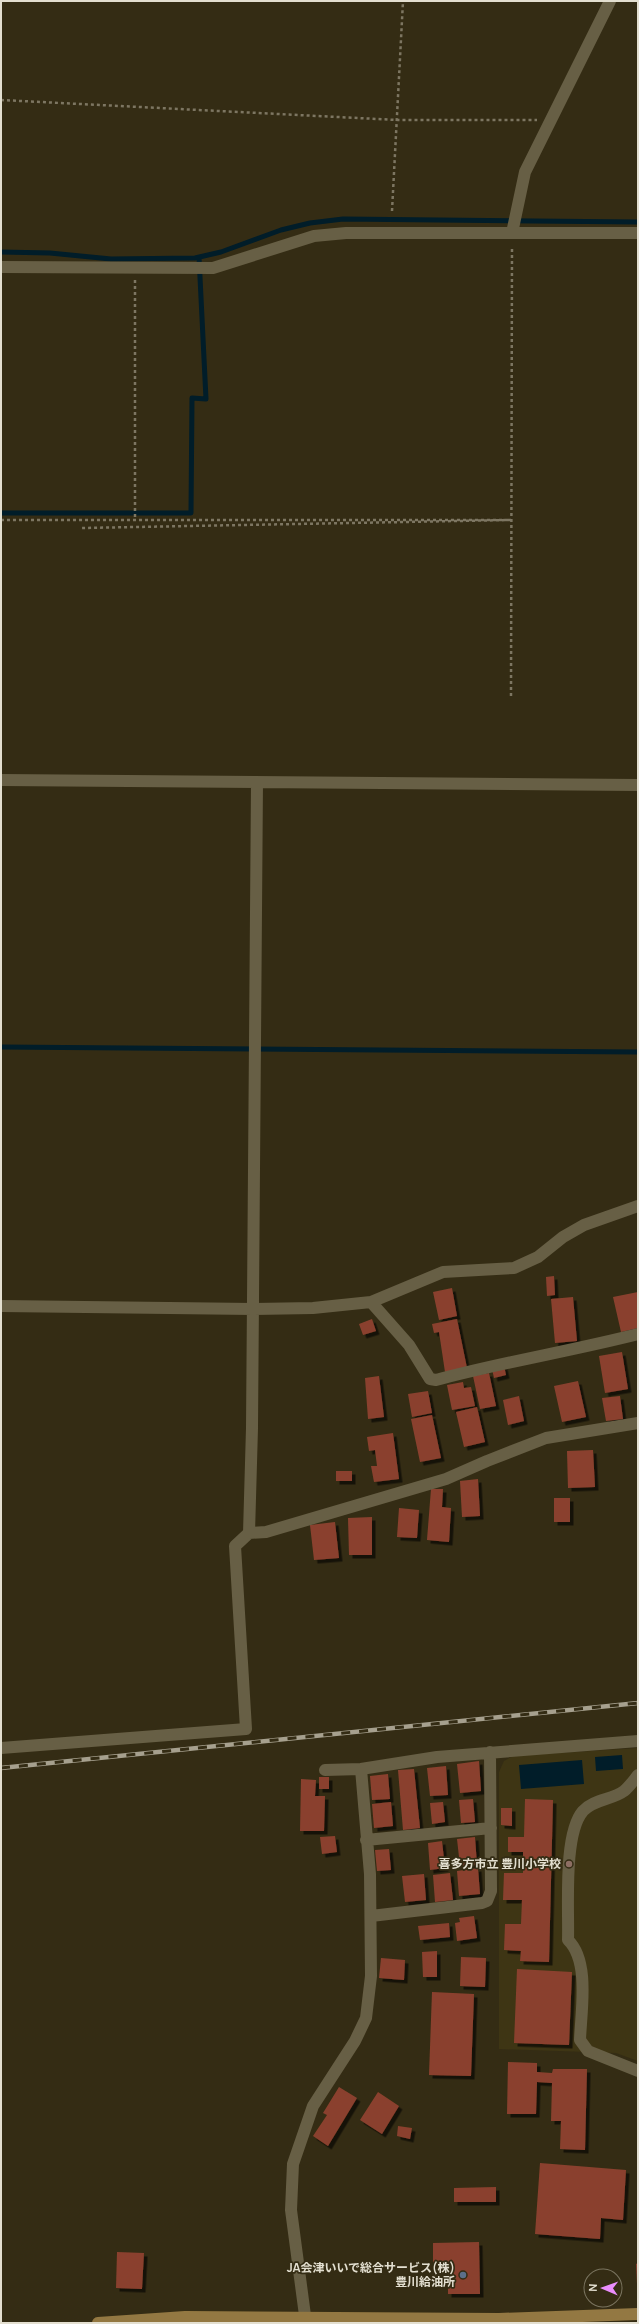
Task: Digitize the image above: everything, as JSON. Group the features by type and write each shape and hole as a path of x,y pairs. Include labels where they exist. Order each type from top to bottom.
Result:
{"main road":[{"path":"98,2323 154,2321 499,2319 638,2314"}],"street":[{"path":"512,234 525,172 610,1"},
{"path":"1,267 213,268 314,236 346,233 638,233"},
{"path":"1,780 638,785"},
{"path":"249,1533 252,1428 257,782"},
{"path":"1,1306 252,1309 313,1308 371,1302 443,1272 514,1268 538,1256 563,1237 584,1225 638,1206"},
{"path":"371,1302 409,1345 430,1379 436,1380 496,1364 560,1354 638,1334"},
{"path":"1,1748 246,1729 236,1546 249,1533 266,1532 446,1479 546,1438 638,1423"},
{"path":"325,1770 361,1769 437,1757 490,1752 638,1741"},
{"path":"371,1916 482,1903 487,1900 491,1891 490,1752"},
{"path":"306,2321 291,2210 292,2164 313,2106 355,2041 366,2018 372,1969 371,1916 361,1769"},
{"path":"638,1775 625,1790 596,1803 584,1811 575,1824 570,1847 568,1940 574,1946 583,1971 580,2040 582,2045 588,2051 638,2071"},
{"path":"366,1840 491,1828"}],"path":[{"path":"392,211 404,1"},
{"path":"1,100 397,120 551,120"},
{"path":"511,696 512,234"},
{"path":"135,268 135,520"},
{"path":"1,520 511,520"},
{"path":"82,528 511,520"}],"shaded area":[{"name":"喜多方市立 豊川小学校","path":"638,1748 638,2061 616,2053 499,2049 499,1772 504,1761 513,1756"}],"water":[{"path":"622,1755 623,1769 596,1771 595,1757"},
{"path":"582,1760 584,1784 521,1789 519,1765"}],"building":[{"path":"554,1276 555,1295 547,1296 546,1277"},
{"path":"452,1288 457,1316 439,1320 433,1292"},
{"path":"638,1292 638,1328 621,1332 613,1297"},
{"path":"573,1297 577,1341 555,1343 551,1299"},
{"path":"372,1319 376,1331 363,1335 359,1324"},
{"path":"457,1319 467,1368 445,1372 439,1332 434,1333 432,1324"},
{"path":"622,1352 628,1389 605,1393 599,1356"},
{"path":"504,1366 506,1375 494,1378 492,1369"},
{"path":"489,1373 496,1406 480,1409 473,1376"},
{"path":"379,1376 384,1417 368,1419 365,1378"},
{"path":"578,1381 586,1417 562,1422 554,1386"},
{"path":"463,1382 464,1388 471,1387 475,1406 452,1410 447,1385"},
{"path":"428,1391 432,1413 412,1417 408,1394"},
{"path":"519,1396 524,1421 508,1425 503,1400"},
{"path":"620,1396 623,1419 606,1421 602,1398"},
{"path":"477,1407 485,1442 464,1447 456,1412"},
{"path":"432,1415 441,1458 420,1462 411,1419"},
{"path":"393,1433 399,1479 374,1482 371,1466 377,1466 375,1450 369,1451 367,1437"},
{"path":"593,1450 595,1487 568,1488 567,1451"},
{"path":"336,1471 352,1471 352,1481 336,1481"},
{"path":"478,1479 480,1516 462,1517 460,1481"},
{"path":"431,1489 443,1489 442,1507 451,1508 449,1542 427,1540"},
{"path":"554,1498 570,1498 570,1522 554,1522"},
{"path":"399,1508 419,1510 417,1538 397,1537"},
{"path":"372,1517 372,1555 349,1555 348,1518"},
{"path":"335,1522 339,1558 314,1560 310,1525"},
{"path":"479,1761 481,1791 460,1793 457,1764"},
{"path":"446,1766 448,1795 430,1796 427,1768"},
{"path":"414,1769 420,1828 403,1830 398,1770"},
{"path":"388,1774 390,1799 372,1800 370,1776"},
{"path":"319,1777 329,1777 329,1789 319,1789"},
{"path":"301,1779 316,1780 315,1796 325,1796 324,1831 300,1831"},
{"path":"473,1799 475,1822 461,1823 459,1800"},
{"path":"525,1799 553,1800 549,1962 520,1961 521,1951 504,1950 505,1924 521,1924 522,1900 503,1900 504,1873 523,1873 523,1852 508,1852 508,1837 524,1837"},
{"path":"391,1802 393,1826 374,1828 372,1804"},
{"path":"443,1802 445,1822 432,1824 430,1803"},
{"path":"501,1808 512,1808 512,1826 501,1825"},
{"path":"335,1836 337,1852 322,1854 320,1837"},
{"path":"475,1837 477,1865 460,1866 457,1839"},
{"path":"442,1841 445,1868 430,1870 428,1843"},
{"path":"389,1849 391,1870 377,1871 375,1850"},
{"path":"478,1868 480,1894 459,1896 457,1871"},
{"path":"450,1873 453,1900 435,1902 433,1875"},
{"path":"424,1874 426,1900 405,1902 402,1876"},
{"path":"474,1916 477,1938 457,1941 455,1923 460,1922 459,1918"},
{"path":"449,1923 450,1937 420,1940 418,1926"},
{"path":"437,1951 437,1977 423,1977 422,1952"},
{"path":"461,1957 486,1958 485,1987 460,1986"},
{"path":"381,1958 405,1960 404,1980 379,1978"},
{"path":"517,1969 572,1972 569,2045 514,2043"},
{"path":"432,1992 474,1994 471,2076 429,2075"},
{"path":"508,2062 537,2063 537,2072 552,2073 553,2069 587,2069 585,2150 560,2149 561,2121 551,2121 552,2083 537,2082 536,2114 507,2114"},
{"path":"339,2087 357,2098 328,2146 313,2136 327,2115 323,2113"},
{"path":"378,2092 399,2106 382,2134 360,2120"},
{"path":"398,2126 412,2128 410,2139 397,2136"},
{"path":"540,2163 626,2170 623,2220 601,2218 600,2239 535,2234"},
{"path":"496,2187 496,2202 454,2202 454,2188"},
{"path":"479,2242 480,2294 448,2294 448,2266 433,2266 433,2243"},
{"path":"117,2252 144,2253 142,2289 116,2288"},
{"path":"638,2263 638,2284 637,2284 636,2264"}],"waterway":[{"path":"1,252 50,253 111,259 195,258 221,252 281,230 310,223 343,219 638,222"},
{"path":"1,513 191,513 192,398 206,399 199,257"},
{"path":"1,1047 638,1052"}],"railway":[{"path":"1,1768 638,1703"}],"place":[{"name":"喜多方市立 豊川小学校","path":"569,1864"},
{"name":"JA会津いいで総合サービス(株) 豊川給油所","path":"463,2275"}]}
